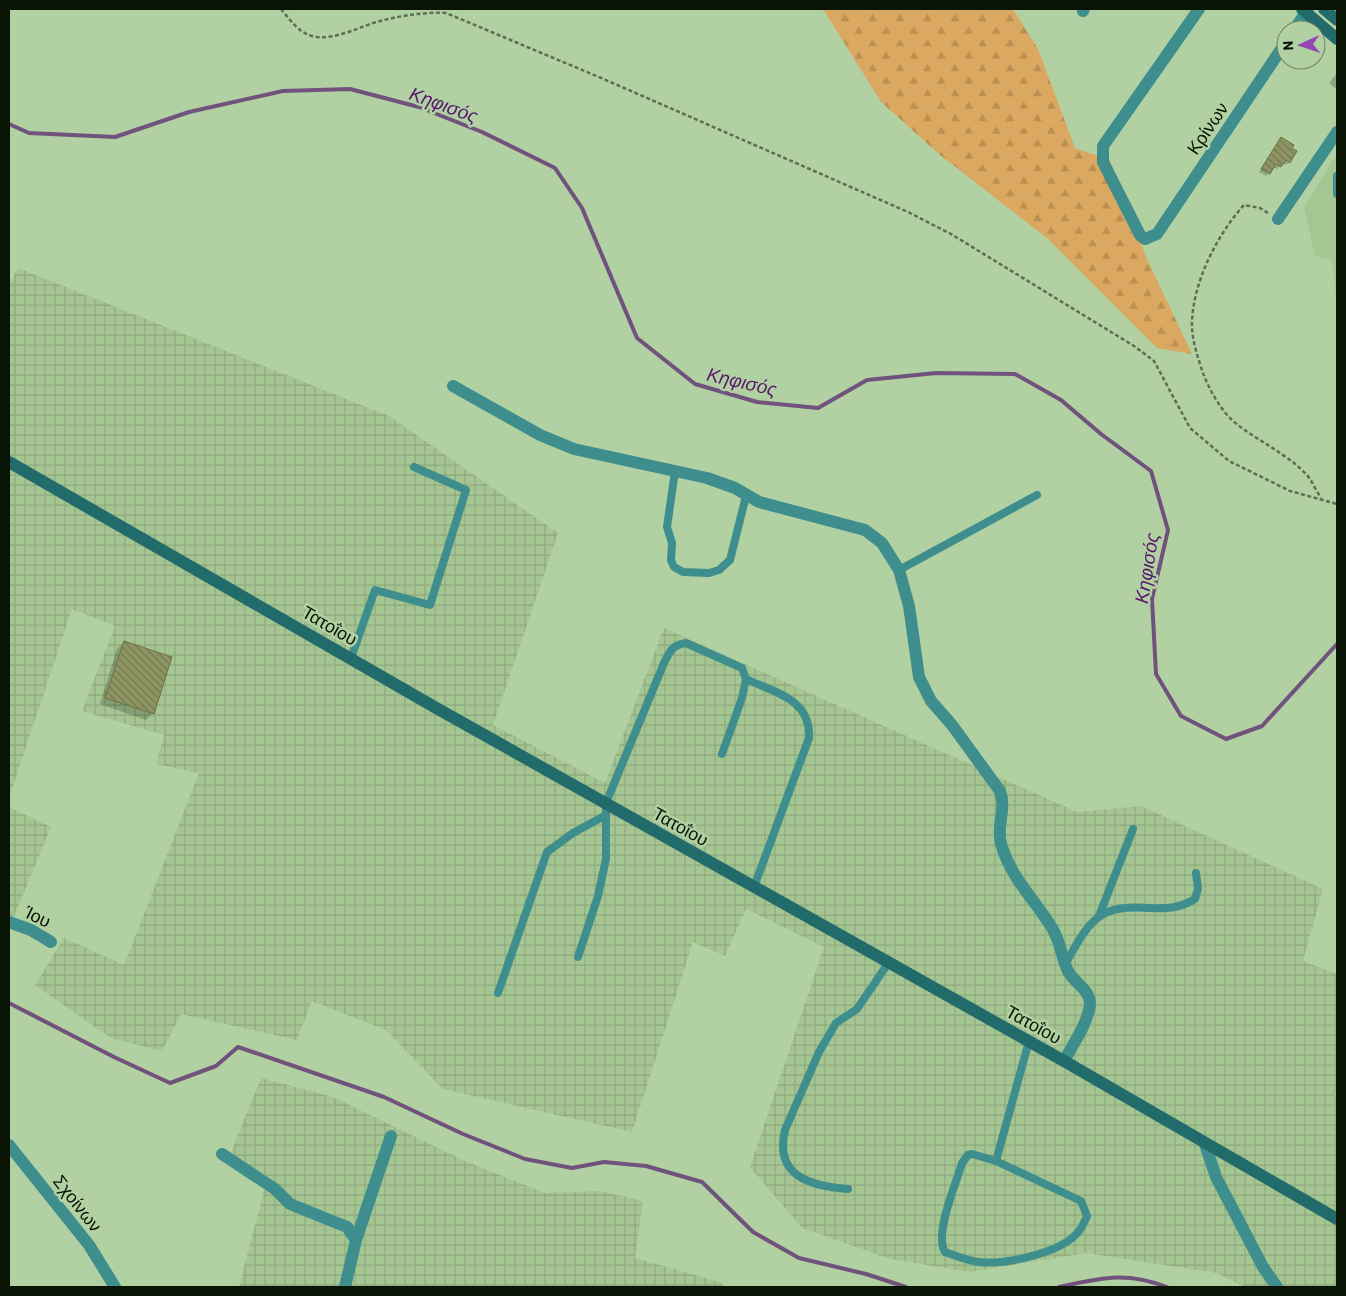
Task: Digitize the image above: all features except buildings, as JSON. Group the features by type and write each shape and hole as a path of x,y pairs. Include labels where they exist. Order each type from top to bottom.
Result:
{"street":[{"name":"Κρίνων","path":"1199,9 1103,150 1103,162 1140,235 1145,239 1157,234 1276,57"},
{"path":"1324,9 1337,20"},
{"path":"1305,10 1337,39"},
{"path":"1278,218 1337,132"},
{"path":"453,386 540,435 574,449 675,471 735,488 759,502 865,530 882,543 899,570 909,606 919,677 931,701 952,725 1000,791 1003,798 999,826 1001,846 1013,875 1059,940 1068,971 1089,996 1090,1004 1083,1026 1064,1061"},
{"name":"Τατοΐου","path":"9,462 351,658 606,809 754,887 889,962 1337,1219"},
{"name":"Ίου","path":"9,922 31,930 51,942"},
{"path":"345,1287 356,1240 391,1136"},
{"path":"1205,1144 1216,1177 1263,1267 1277,1287"},
{"name":"Σχοίνων","path":"9,1145 89,1245 115,1287"},
{"path":"222,1154 275,1189 290,1204 347,1227 356,1240"}],"lane":[{"path":"1337,176 1337,194"},
{"path":"351,658 375,590 430,605 466,490 414,466"},
{"path":"675,471 666,527 672,543 671,560 674,567 683,572 709,573 719,570 730,560 746,496"},
{"path":"899,570 1036,495"},
{"path":"578,957 598,896 606,859 606,809 672,647 686,643 742,668 746,679 742,698 722,754"},
{"path":"746,679 801,707 810,725 809,738 754,887"},
{"path":"498,993 548,852 606,809"},
{"path":"1098,917 1133,830"},
{"path":"1066,963 1084,930 1098,917 1113,908 1182,907 1195,900 1198,889 1196,873"},
{"path":"848,1189 820,1187 796,1174 788,1167 783,1154 782,1142 785,1130 819,1052 836,1024 857,1009 889,962"},
{"path":"996,1161 1029,1041"},
{"path":"972,1154 996,1161 1081,1201 1086,1208 1087,1216 1080,1231 1066,1243 1044,1252 1009,1260 976,1262 945,1252 941,1246 943,1227 962,1163 972,1154"}],"path":[{"path":"281,9 297,29 315,37 334,36 383,20 423,12 446,13 600,77 908,212 951,234 1134,346 1154,361 1190,428 1229,461 1290,491 1321,498 1337,504"},
{"path":"1278,218 1260,208 1244,205 1229,222 1213,249 1200,282 1192,322 1198,358 1209,389 1232,420 1282,453 1308,476 1321,498"}],"shaded area":[{"path":"1337,154 1337,308 1332,260 1315,256 1304,207"},
{"path":"18,268 389,416 558,533 493,725 605,783 664,628 1077,812 1141,806 1323,889 1303,961 1337,974 1337,1089 1335,1095 1337,1096 1337,1287 1245,1287 1217,1273 1086,1253 970,1272 890,1259 802,1228 750,1167 824,947 746,909 725,956 693,942 632,1132 443,1089 386,1030 312,1001 297,1040 181,1014 162,1051 111,1038 35,985 64,938 124,965 199,773 156,764 164,735 82,711 115,626 72,609 9,798 9,285"},
{"path":"9,807 51,827 9,929"},
{"path":"261,1078 333,1097 465,1161 545,1193 600,1191 643,1201 635,1258 723,1283 723,1287 239,1287 266,1183 227,1162"}],"green space":[{"path":"823,9 1013,9 1038,49 1075,148 1110,160 1146,257 1192,354 1157,348 1048,239 940,155 881,102"}],"waterway":[{"name":"Κηφισός","path":"9,124 29,133 115,137 189,112 283,91 350,89 419,107 482,132 555,168 582,208 637,338 695,384 757,402 818,408 867,380 936,373 1015,374 1061,400 1101,434 1151,471 1168,530 1152,599 1156,674 1181,716 1226,739 1262,726 1337,644"},
{"path":"9,1003 114,1057 170,1083 216,1066 238,1047 384,1097 463,1134 525,1159 572,1168 604,1162 646,1166 702,1182 753,1232 799,1258 866,1274 906,1287"},
{"path":"1059,1287 1113,1278 1138,1279 1167,1287"}]}
